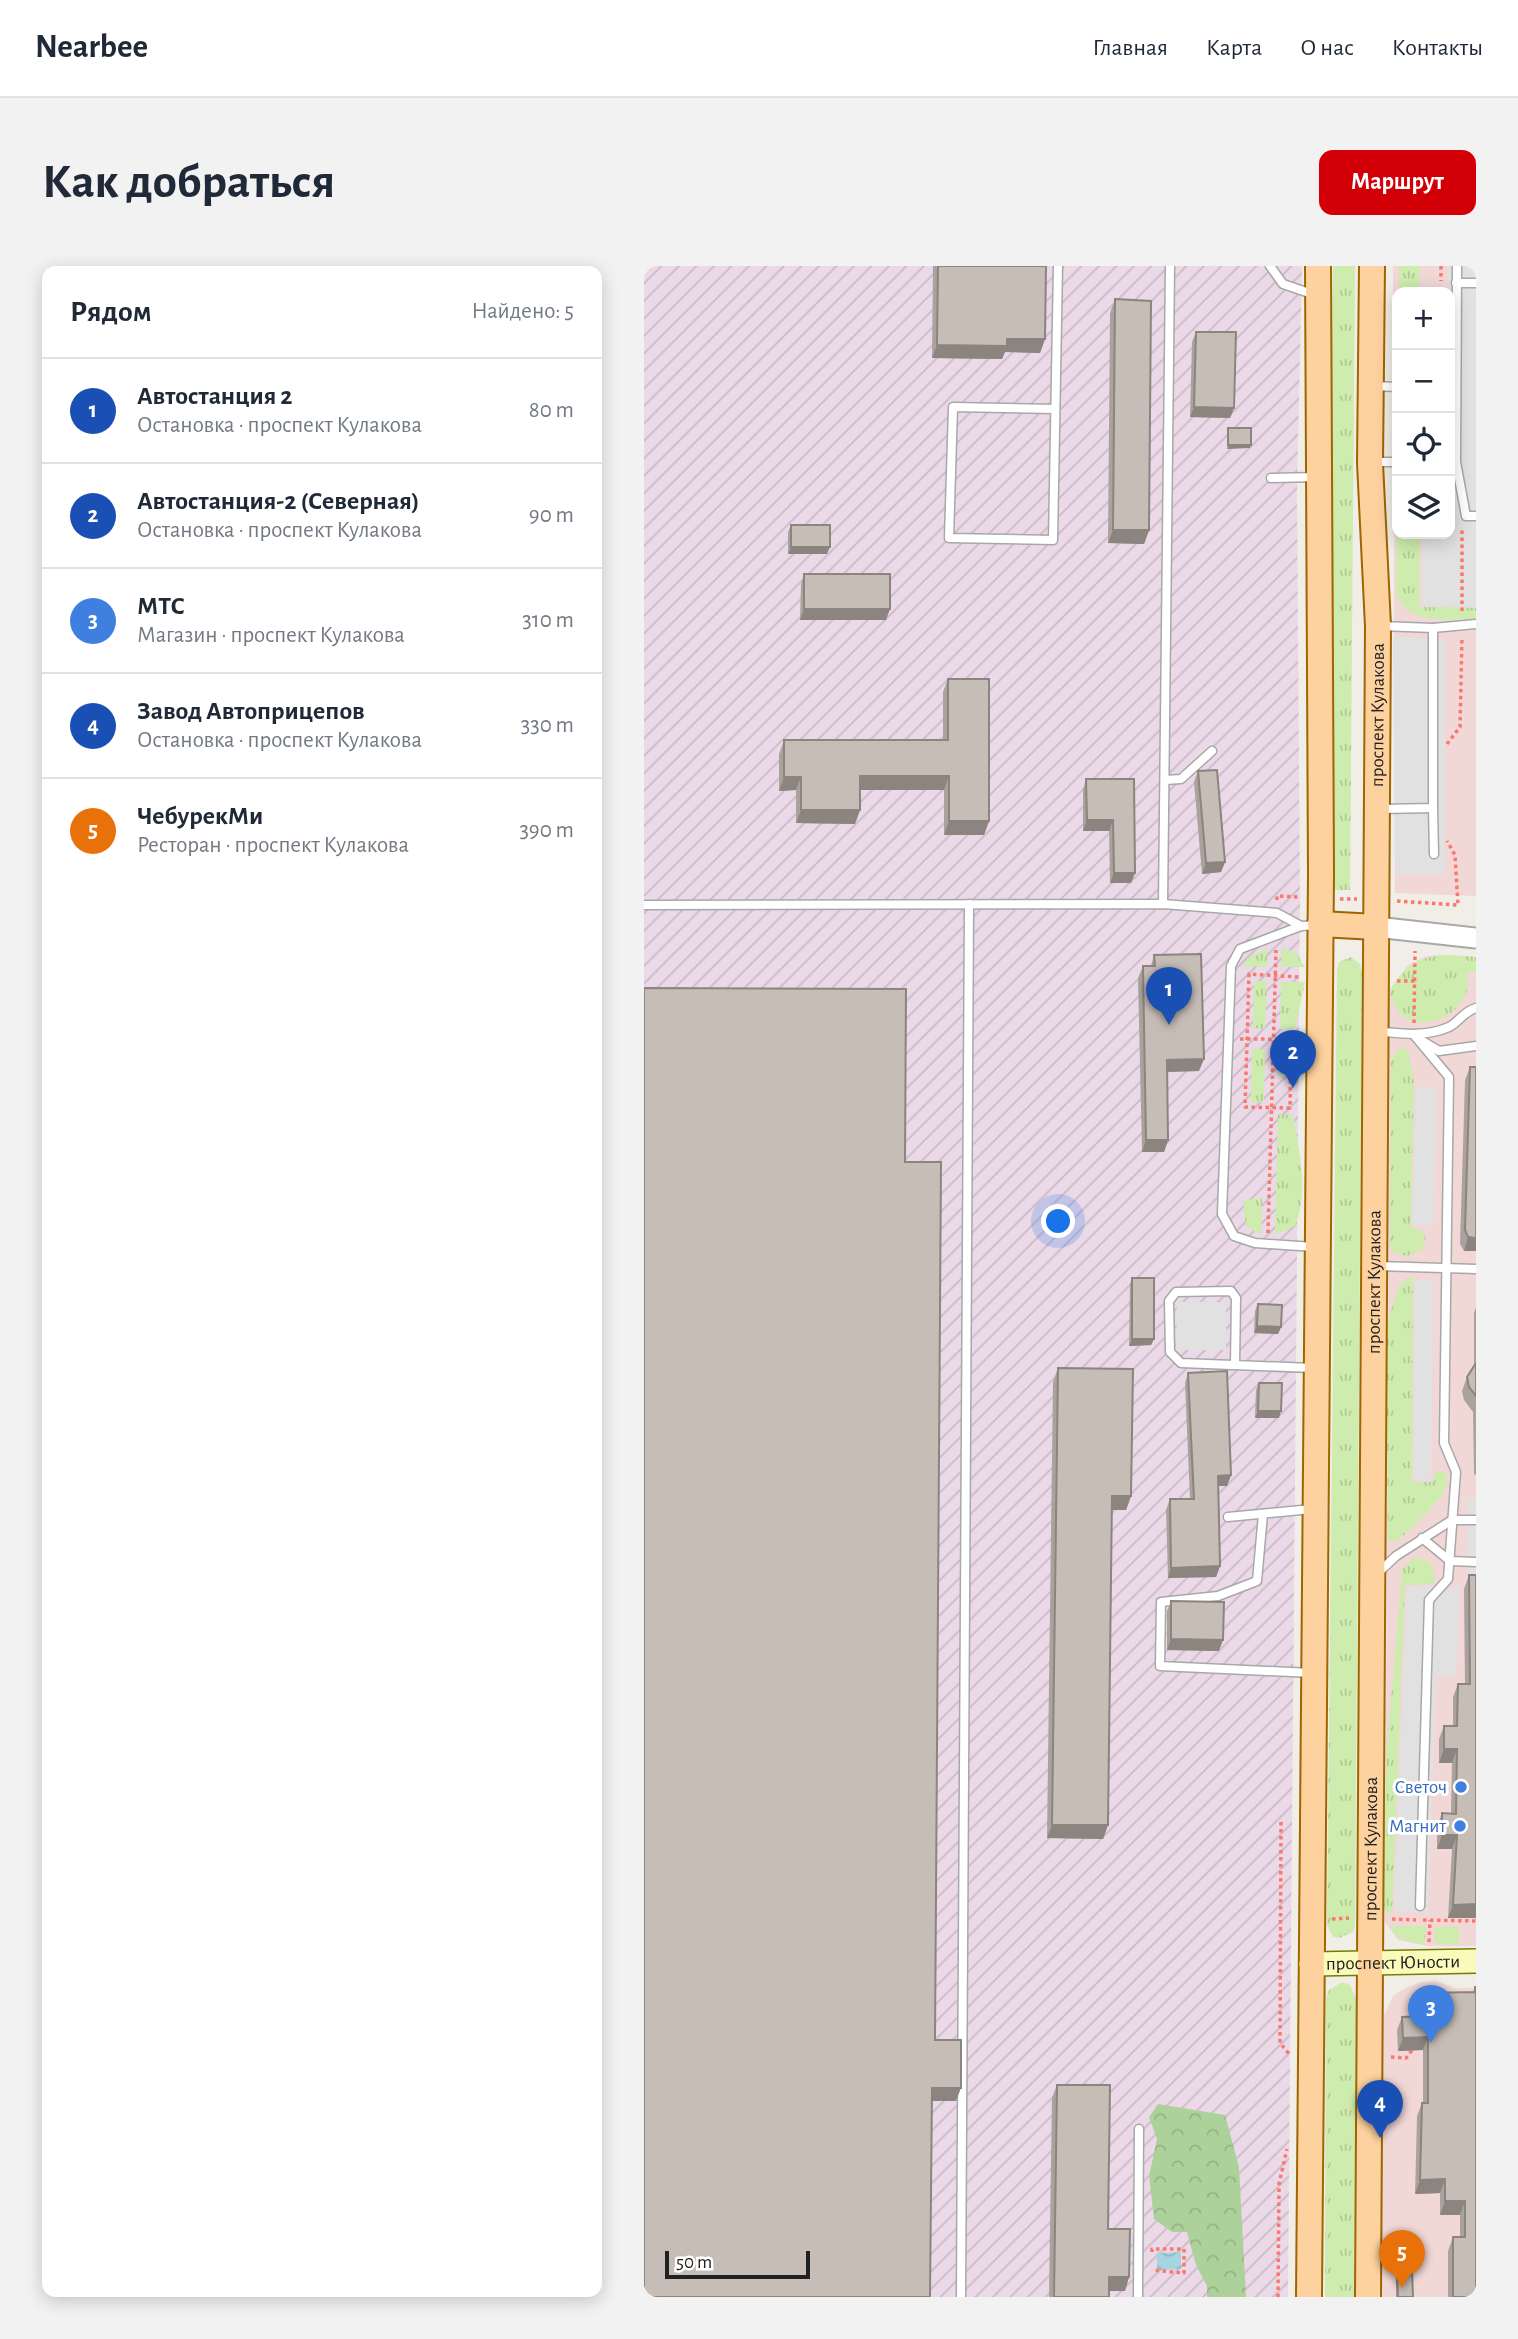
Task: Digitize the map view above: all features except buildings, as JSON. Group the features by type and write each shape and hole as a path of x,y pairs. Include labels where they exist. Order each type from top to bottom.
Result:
{"main road":[{"path":"1309,2297 1317,1247 1311,925 1318,266"},
{"name":"проспект Кулакова","path":"1368,2297 1378,626 1370,463 1372,266"},
{"path":"1311,925 1376,927"},
{"name":"проспект Юности","path":"1311,1964 1476,1961"}],"street":[{"path":"1376,927 1476,938"}],"lane":[{"path":"1055,409 953,407 949,538 1053,540 1058,266"},
{"path":"1163,904 1170,266"},
{"path":"1270,266 1283,284 1318,296"},
{"path":"1454,350 1457,266"},
{"path":"1457,283 1476,283"},
{"path":"1371,386 1392,387"},
{"path":"1370,463 1392,462"},
{"path":"1455,471 1465,516 1476,516"},
{"path":"1271,478 1317,477"},
{"path":"1378,626 1433,628 1476,624"},
{"path":"1433,628 1434,854"},
{"path":"1165,780 1181,779 1212,751"},
{"path":"1377,809 1433,808"},
{"path":"961,2297 969,904"},
{"path":"644,905 1163,904 1277,913 1311,925"},
{"path":"1311,925 1240,949 1231,966 1222,1214 1234,1236 1255,1243 1317,1247"},
{"path":"1376,1031 1414,1035 1451,1026 1469,1010 1476,1008"},
{"path":"1414,1035 1439,1051 1476,1046"},
{"path":"1414,1035 1449,1077 1444,1443 1456,1472 1448,1579 1429,1600 1420,1906"},
{"path":"1374,1266 1476,1269"},
{"path":"1235,1365 1236,1298 1231,1291 1176,1292 1170,1301 1170,1352 1181,1363 1235,1365 1316,1368"},
{"path":"1228,1517 1315,1509"},
{"path":"1263,1514 1257,1581 1218,1596 1161,1602 1160,1666 1313,1673"},
{"path":"1372,1579 1396,1556 1452,1520 1476,1520"},
{"path":"1422,1538 1450,1560 1476,1562"},
{"path":"1138,2297 1139,2130"}],"path":[{"path":"1446,746 1460,727 1461,522"},
{"path":"1389,901 1458,905 1455,855 1441,832"},
{"path":"1277,913 1277,896 1301,897"},
{"path":"1335,899 1360,900"},
{"path":"1268,1235 1276,935"},
{"path":"1414,1035 1415,951"},
{"path":"1229,1038 1247,1039 1291,1040 1290,1108 1245,1107 1247,1039 1249,974"},
{"path":"1281,1822 1280,2043 1291,2056"},
{"path":"1327,1919 1354,1918"},
{"path":"1379,1918 1476,1921"},
{"path":"1429,1945 1430,1920"},
{"path":"1413,2026 1412,2012 1429,1993 1452,1994"},
{"path":"1391,2057 1406,2058 1413,2053 1413,2039"},
{"path":"1278,2297 1279,2184 1287,2147"},
{"path":"1152,2249 1184,2249 1184,2273 1152,2273 1152,2261 1152,2249"}],"shaded area":[{"path":"644,266 1302,266 1297,490 1300,899 1288,2297 644,2297"},
{"path":"1393,266 1476,266 1476,896 1395,893 1394,539 1455,539 1455,287 1393,287"},
{"path":"1448,266 1476,266 1476,607 1422,606 1422,539 1455,539 1455,287 1449,287"},
{"path":"1393,637 1445,639 1445,874 1395,874"},
{"path":"1426,956 1476,957 1476,1946 1427,1946 1398,1940 1385,1922 1390,990 1408,965"},
{"path":"1416,1087 1437,1087 1433,1226 1412,1225"},
{"path":"1415,1280 1433,1280 1431,1481 1413,1481"},
{"path":"1177,1302 1226,1302 1226,1350 1176,1350"},
{"path":"1467,1500 1476,1500 1476,1581 1467,1581"},
{"path":"1407,1586 1460,1587 1456,1676 1436,1676 1428,1913 1394,1912"},
{"path":"1436,1981 1455,1988 1476,1988 1476,2297 1381,2297 1383,2018 1393,1996 1421,1982"}],"green space":[{"path":"1333,266 1355,266 1350,890 1326,890"},
{"path":"1399,266 1420,266 1419,287 1399,287"},
{"path":"1397,539 1420,539 1419,607 1476,608 1476,619 1442,620 1420,616 1403,605 1396,595"},
{"path":"1267,948 1267,967 1243,966 1248,958"},
{"path":"1282,948 1295,952 1305,967 1281,967"},
{"path":"1448,955 1476,957 1476,972 1467,972 1467,992 1458,1006 1448,1015 1424,1022 1412,1021 1402,1015 1394,1005 1390,990 1401,974 1421,960"},
{"path":"1351,957 1360,964 1362,971 1355,1925 1353,1932 1339,1938 1333,1937 1327,1925 1337,970 1339,962"},
{"path":"1254,981 1267,981 1265,1029 1253,1028"},
{"path":"1281,982 1305,982 1295,1029 1280,1029"},
{"path":"1403,1048 1408,1051 1414,1082 1411,1227 1420,1230 1426,1239 1422,1250 1407,1256 1393,1252 1390,1244 1391,1062 1398,1050"},
{"path":"1252,1049 1265,1049 1264,1102 1251,1102"},
{"path":"1280,1049 1287,1050 1286,1076 1278,1075"},
{"path":"1278,1114 1293,1115 1302,1185 1295,1226 1275,1235"},
{"path":"1262,1197 1261,1235 1246,1226 1243,1201"},
{"path":"1410,1277 1413,1278 1412,1482 1432,1482 1436,1470 1446,1473 1447,1482 1445,1490 1428,1511 1404,1535 1392,1542 1388,1539 1386,1327 1399,1286"},
{"path":"1414,1557 1430,1562 1435,1576 1434,1584 1405,1585 1392,1915 1381,1907 1387,1748 1402,1570"},
{"path":"1389,1926 1426,1926 1424,1945 1397,1938"},
{"path":"1435,1926 1459,1927 1459,1944 1435,1944"},
{"path":"1342,1982 1350,1985 1356,1999 1354,2297 1325,2297 1326,1999 1329,1990"},
{"path":"1158,2104 1225,2115 1239,2167 1246,2297 1207,2297 1207,2286 1196,2265 1187,2232 1172,2232 1154,2219 1149,2176 1157,2139 1149,2117"}],"water":[{"path":"1181,2252 1181,2269 1157,2270 1157,2253"}],"place":[{"name":"Автостанция 2","path":"1169,1025"},
{"name":"Автостанция-2 (Северная)","path":"1293,1088"},
{"name":"Светоч","path":"1461,1787"},
{"name":"Магнит","path":"1460,1826"},
{"name":"МТС","path":"1431,2043"},
{"name":"Завод Автоприцепов","path":"1380,2138"},
{"name":"ЧебурекМи","path":"1402,2288"}]}
